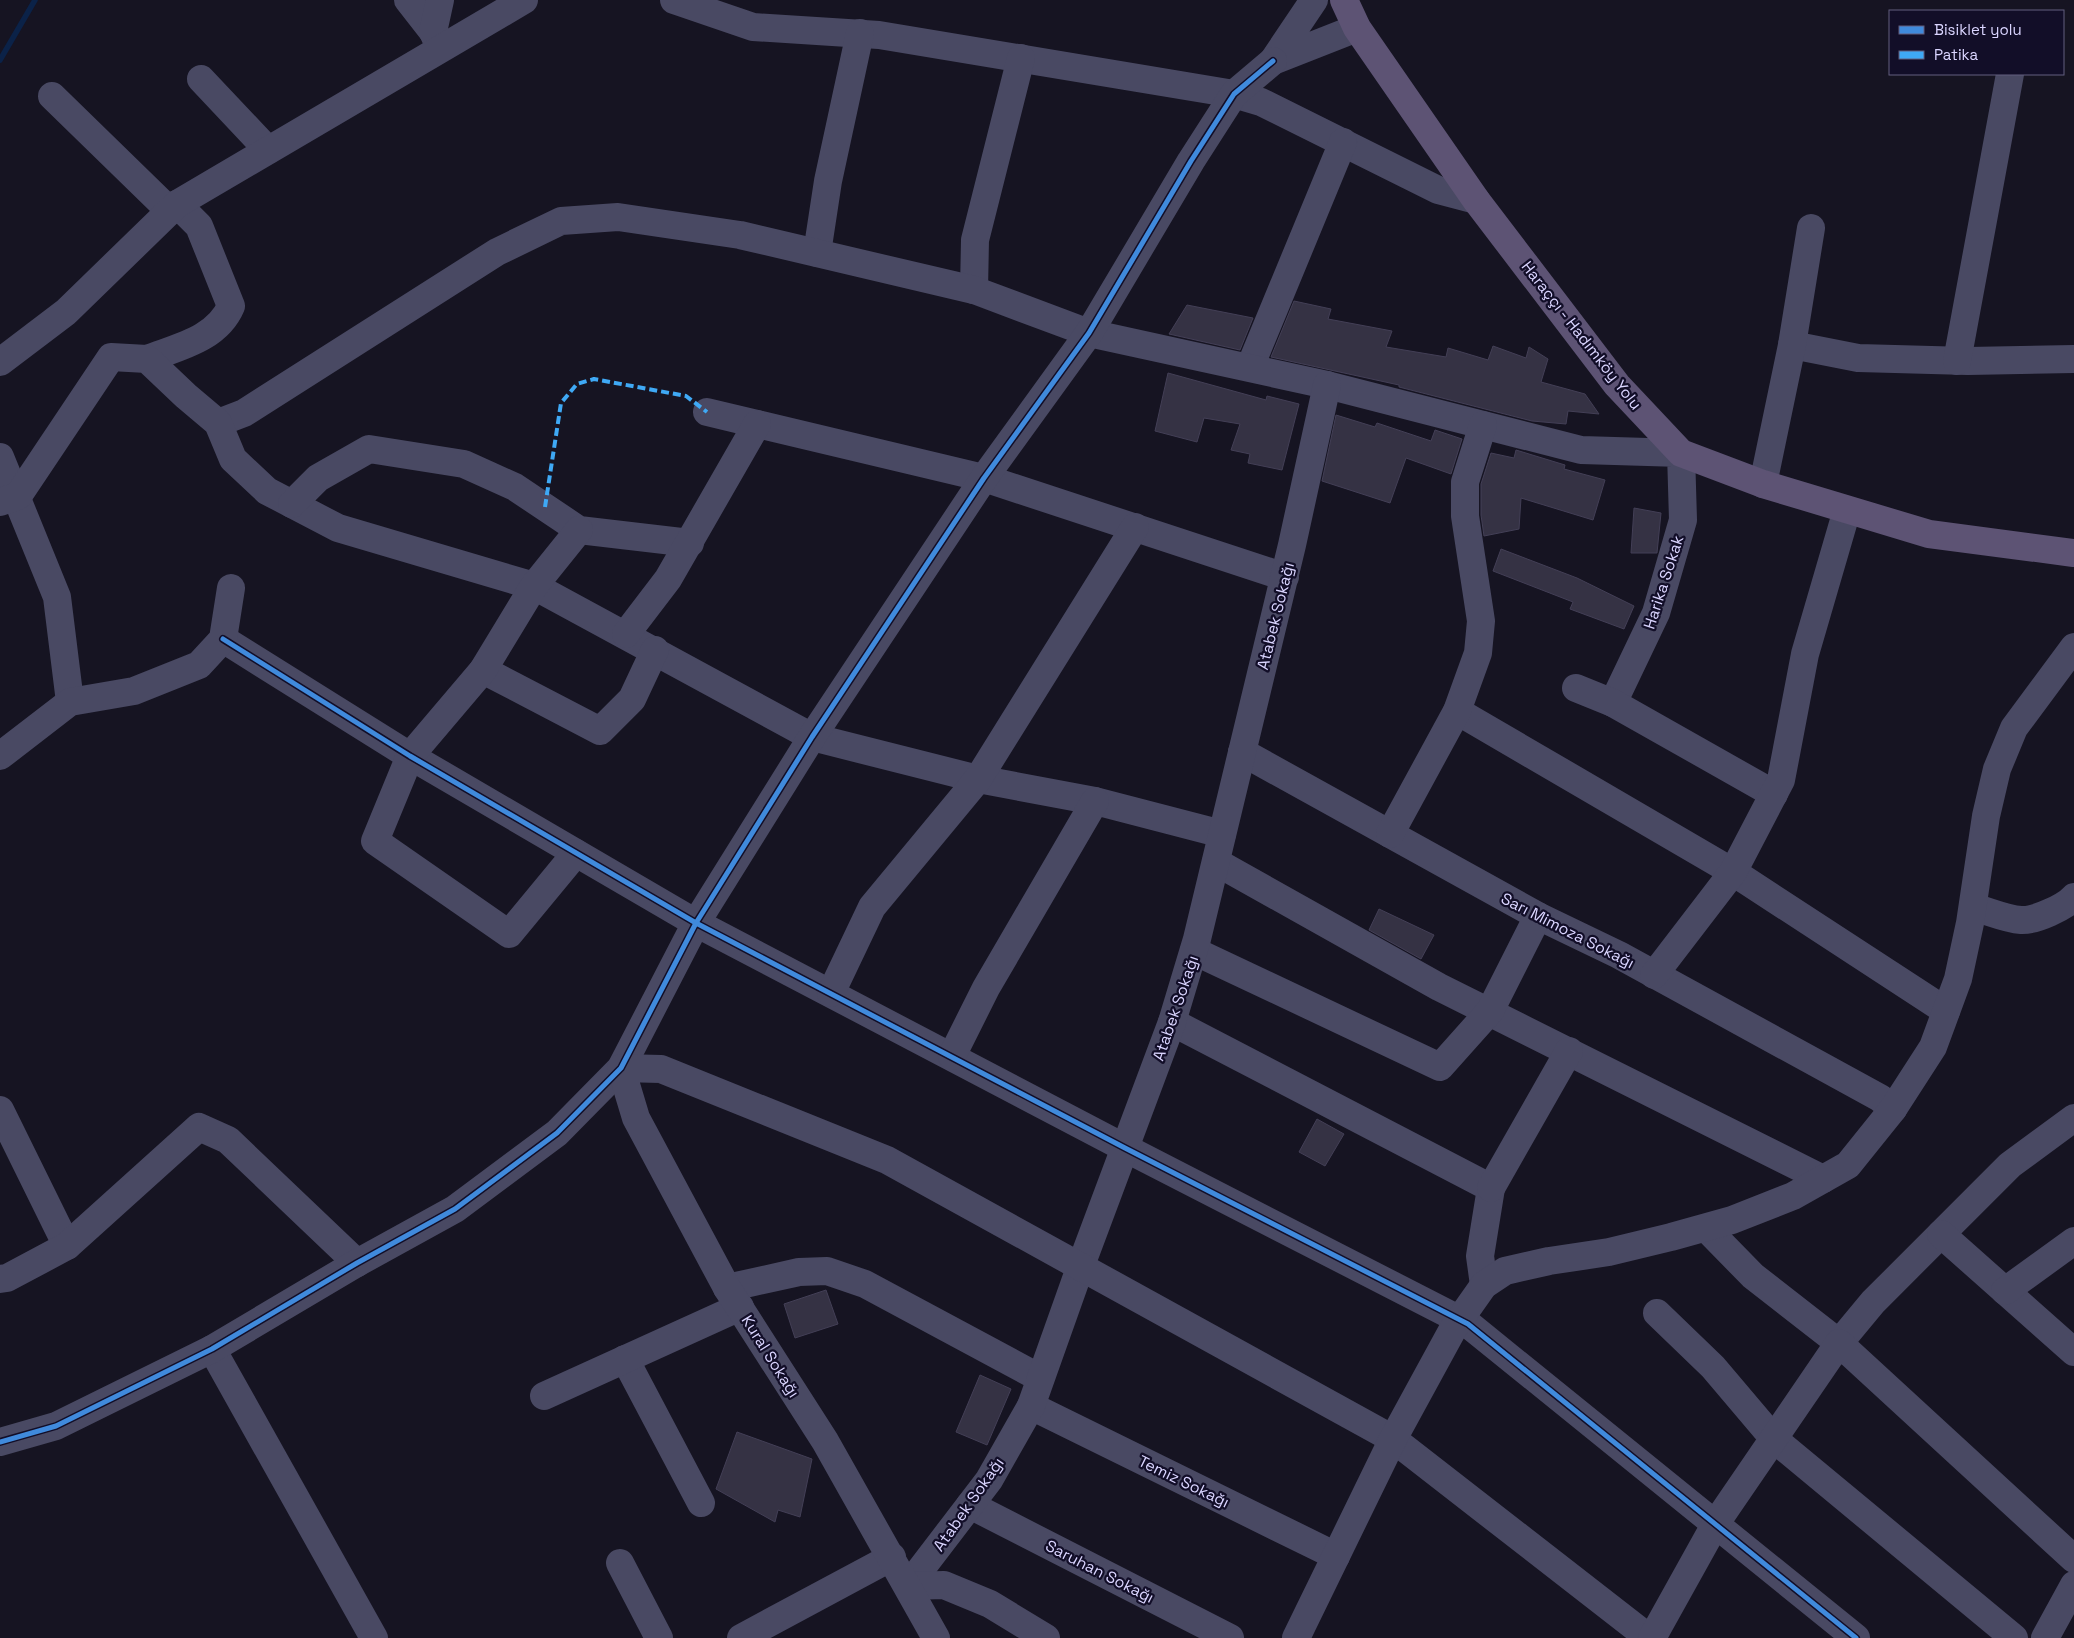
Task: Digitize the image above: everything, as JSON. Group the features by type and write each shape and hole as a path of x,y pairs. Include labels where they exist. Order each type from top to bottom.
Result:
{"main road":[{"name":"Haraççı - Hadımköy Yolu","path":"1344,0 1357,28 1476,200 1617,385 1681,453 1763,484 1929,534 2074,553"}],"street":[{"path":"408,0 436,40"},
{"path":"436,40 440,0"},
{"path":"0,362 66,312 174,208 268,150 436,40 524,0"},
{"path":"674,0 753,27 860,33 1234,94 1261,102 1438,190 1476,200"},
{"path":"0,1442 56,1426 212,1349 357,1263 455,1209 557,1133 621,1068 696,923 812,737 984,478 1089,333 1190,161 1234,94 1273,61 1314,0"},
{"path":"1273,61 1357,28"},
{"path":"817,253 828,181 860,33"},
{"path":"974,290 975,240 1021,58"},
{"path":"1957,361 2010,75"},
{"path":"201,78 268,150"},
{"path":"9,499 111,357 147,359 210,334 226,318 231,306 199,226 174,208 52,96"},
{"path":"1250,367 1343,142"},
{"path":"218,423 244,413 497,252 561,221 618,217 740,235 974,290 1089,333 1327,385 1581,450 1681,453"},
{"path":"1763,484 1792,344 1811,228"},
{"path":"1792,344 1858,358 1957,361 2074,359"},
{"path":"147,359 218,423 233,459 267,491 338,528 534,586 626,634 812,737 978,779 1095,801 1222,834"},
{"name":"Atabek Sokağı","path":"908,1586 989,1480 1032,1406 1040,1378 1080,1268 1172,1022 1194,951 1216,862 1284,577 1327,385"},
{"path":"707,412 984,478 1284,577"},
{"path":"626,634 668,579 757,424"},
{"path":"1390,834 1457,711 1478,653 1481,621 1465,516 1465,482 1483,425"},
{"path":"292,504 318,478 369,449 464,464 515,487 579,530 690,543"},
{"name":"Harika Sokak","path":"1613,703 1656,613 1683,520 1681,453"},
{"path":"0,457 9,499 57,597 70,702"},
{"path":"1654,974 1733,872 1781,780 1805,654 1847,510"},
{"path":"831,993 872,907 978,779 1135,528"},
{"path":"576,854 509,934 375,841 410,756 483,670 534,586 579,530"},
{"path":"0,756 70,702 134,691 199,665 222,639 230,588"},
{"path":"222,639 410,756 696,923 1125,1148 1460,1319 1716,1523 1856,1638"},
{"path":"1296,1638 1393,1439 1460,1319 1484,1285 1505,1270 1609,1252 1706,1228 1793,1196 1848,1165 1894,1110 1933,1047 1958,979 1986,816 1998,769 2014,728 2074,646"},
{"path":"483,670 600,731 632,699 655,650"},
{"path":"1576,688 1613,703 1774,794"},
{"path":"1457,711 1733,872 1946,1011"},
{"name":"Sarı Mimoza Sokağı","path":"1242,752 1538,916 1654,974 1880,1098 1894,1110"},
{"path":"952,1056 986,988 1095,801"},
{"path":"1216,862 1439,987 1822,1179"},
{"path":"1972,906 2023,920 2041,916 2067,904 2074,897"},
{"path":"1194,951 1440,1066 1490,1011 1538,916"},
{"path":"1172,1022 1491,1188"},
{"path":"1484,1285 1480,1256 1491,1188 1569,1051"},
{"path":"621,1068 661,1069 887,1160 1393,1439 1650,1638 1716,1523 1840,1343 1873,1302 2010,1165 2074,1118"},
{"name":"Kural Sokağı","path":"621,1068 636,1118 734,1297 825,1441 936,1638"},
{"path":"0,1110 67,1246"},
{"path":"0,1278 7,1278 67,1246 199,1127 228,1140 357,1263"},
{"path":"1706,1228 1753,1276 1840,1343 2074,1559"},
{"path":"1941,1234 2074,1352"},
{"path":"2005,1291 2074,1241"},
{"path":"544,1396 625,1359 734,1297 798,1272 827,1271 865,1284 1040,1378"},
{"path":"1657,1313 1713,1367 1774,1439 2014,1638"},
{"path":"212,1349 374,1638"},
{"path":"625,1359 701,1503"},
{"name":"Temiz Sokağı","path":"1032,1406 1336,1556"},
{"name":"Saruhan Sokağı","path":"970,1505 1230,1638"},
{"path":"741,1638 892,1557"},
{"path":"620,1562 659,1638"},
{"path":"908,1586 944,1585 990,1604 1046,1638"},
{"path":"2045,1638 2074,1585"}],"building":[{"path":"1294,301 1331,309 1328,319 1392,331 1386,347 1446,357 1448,348 1488,360 1493,346 1526,358 1529,347 1548,359 1541,382 1585,394 1599,414 1568,411 1566,424 1532,421 1399,387 1399,385 1271,357"},
{"path":"1187,305 1253,318 1240,350 1169,334"},
{"path":"1168,373 1266,400 1267,396 1299,404 1282,470 1248,463 1250,454 1231,450 1240,424 1204,418 1197,442 1155,431"},
{"path":"1336,415 1375,427 1377,423 1431,441 1435,430 1462,439 1451,474 1406,458 1390,503 1322,481"},
{"path":"1516,450 1565,465 1564,469 1605,480 1593,520 1521,498 1519,529 1484,536 1481,515 1481,484 1491,453 1514,458"},
{"path":"1634,508 1661,513 1657,553 1631,553"},
{"path":"1501,549 1577,578 1634,606 1624,629 1570,609 1573,602 1493,571"},
{"path":"1379,909 1434,935 1421,959 1369,930"},
{"path":"1317,1119 1344,1134 1325,1166 1299,1152"},
{"path":"826,1290 838,1324 795,1338 784,1304"},
{"path":"980,1375 1011,1389 987,1445 956,1432"},
{"path":"737,1432 812,1459 800,1517 778,1510 775,1522 716,1489"}],"waterway":[{"path":"0,60 35,0"}],"marked path":[{"path":"545,507 561,403 577,384 594,379 686,396 707,412"}],"cycle path":[{"path":"0,1442 56,1426 212,1349 357,1263 455,1209 557,1133 621,1068 696,923 812,737 984,478 1089,333 1191,161 1234,94 1273,61"},
{"path":"223,639 410,756 696,923 1125,1148 1468,1324 1856,1638"}]}
